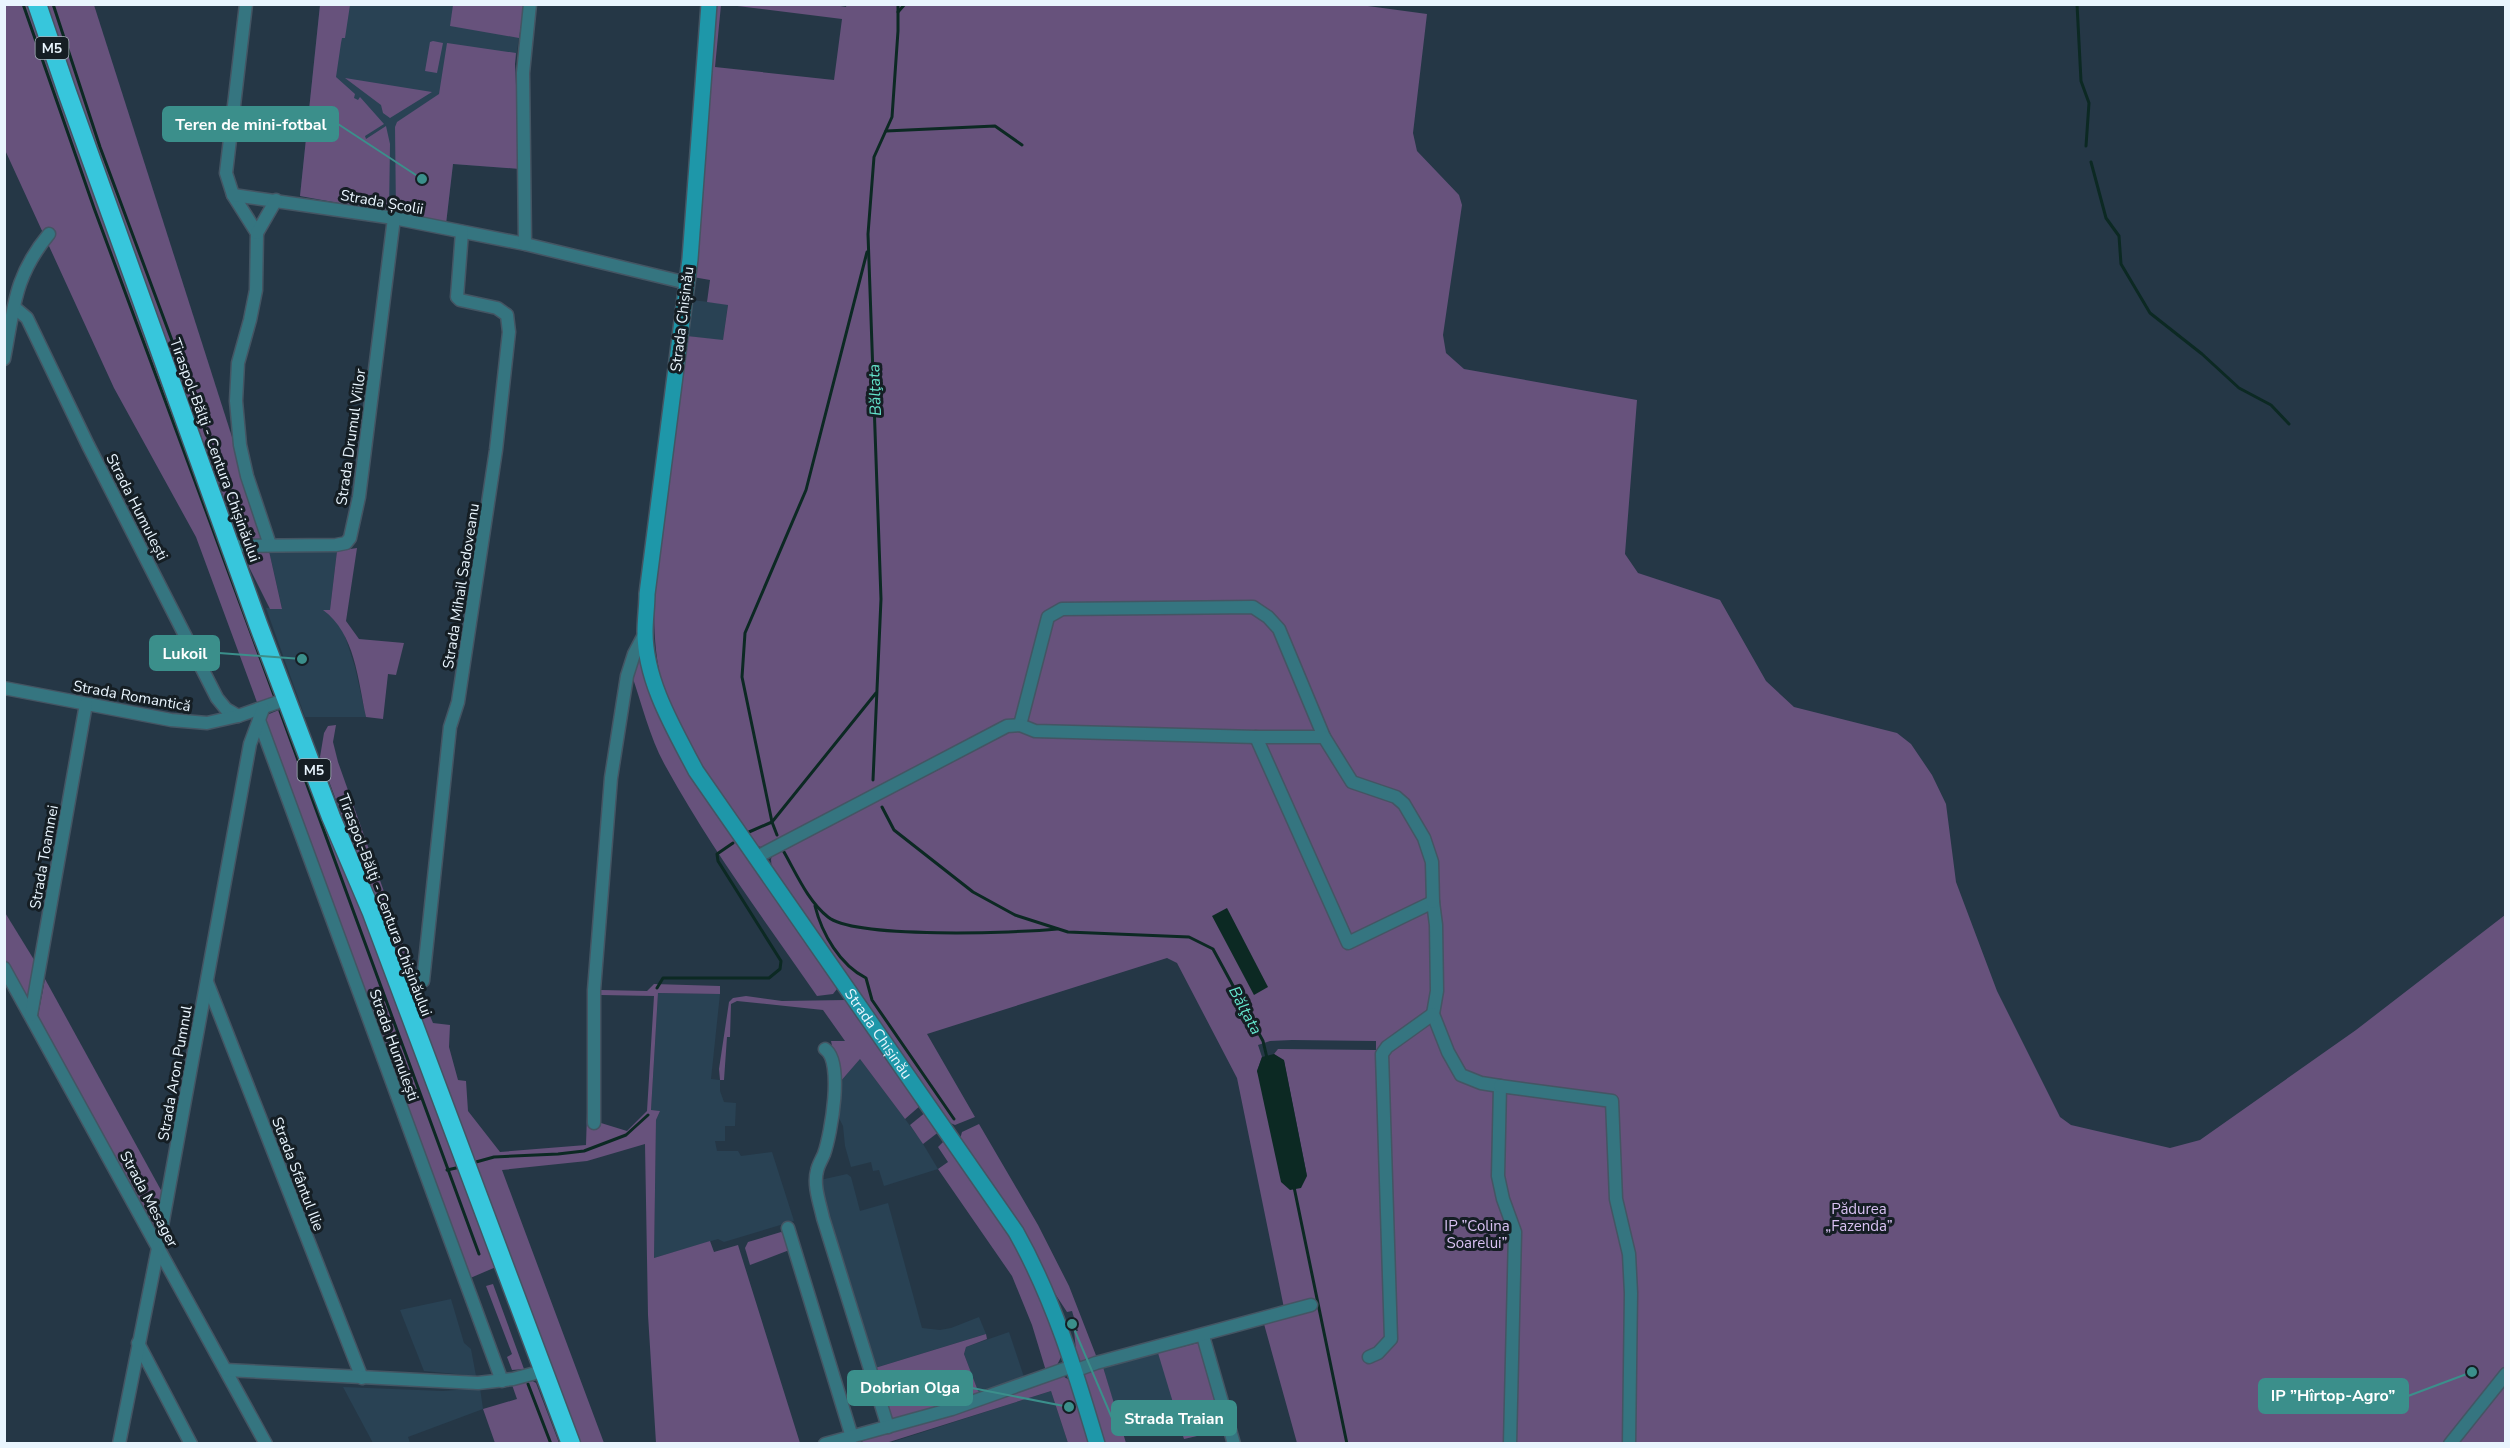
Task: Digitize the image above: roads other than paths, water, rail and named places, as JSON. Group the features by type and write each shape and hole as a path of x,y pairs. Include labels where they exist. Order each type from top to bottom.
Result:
{"highway":[{"name":"Tiraspol-Bălţi - Centura Chișinăului","path":"38,4 67,92 230,546 331,817 378,931 571,1443"}],"street":[{"path":"246,4 226,165 228,185 257,233"},
{"path":"525,244 523,73 530,4"},
{"name":"Strada Chișinău","path":"709,4 687,283 647,594 645,633 655,682 670,722 696,771 1016,1232 1053,1305 1097,1443"},
{"name":"Strada Școlii","path":"233,195 394,218 525,244 687,283"},
{"path":"270,545 247,476 240,445 236,401 238,363 255,298 257,233 276,200"},
{"name":"Strada Drumul Viilor","path":"230,546 336,545 346,543 350,538 359,496 394,218"},
{"name":"Strada Mihail Sadoveanu","path":"423,981 450,727 458,702 496,450 509,332 507,315 497,308 460,300 457,297 462,232"},
{"path":"4,359 20,278 33,253 49,234"},
{"name":"Strada Humulești","path":"14,307 27,318 217,698 226,709 238,716"},
{"path":"1020,725 1048,617 1062,609 1253,607 1268,617 1279,629 1324,737 1352,782 1396,797 1404,804 1424,838 1432,862 1436,925 1437,991 1433,1014 1448,1052 1461,1075 1481,1083 1612,1101 1616,1199 1629,1254 1631,1293 1629,1443"},
{"name":"Strada Chișinău","path":"594,1123 594,990 611,778 627,676 634,654 645,633"},
{"name":"Strada Romantică","path":"4,688 171,720 207,723 238,716 261,714 287,699"},
{"name":"Strada Toamnei","path":"31,1015 86,704"},
{"name":"Strada Humulești","path":"261,714 501,1381"},
{"name":"Strada Aron Pumnul","path":"119,1443 158,1248 250,744 261,714"},
{"path":"755,858 1007,726 1020,725 1035,731 1324,737"},
{"path":"1256,737 1348,943 1433,902"},
{"name":"Strada Mesager","path":"4,968 266,1443"},
{"name":"Strada Sfântul Ilie","path":"207,982 362,1378"},
{"path":"1369,1357 1378,1353 1391,1339 1382,1054 1387,1047 1433,1014"},
{"path":"825,1049 832,1058 835,1082 832,1126 817,1171 816,1183 823,1218 888,1427"},
{"path":"1500,1086 1498,1176 1503,1199 1515,1232 1510,1443"},
{"path":"788,1228 852,1437"},
{"path":"825,1443 962,1405 1073,1368 1203,1336 1311,1305"},
{"path":"1203,1336 1234,1443"},
{"path":"138,1343 191,1443"},
{"path":"226,1370 451,1383 501,1381 543,1371"},
{"path":"2450,1443 2505,1374"}],"waterway":[{"path":"23,4 94,208 274,695"},
{"path":"53,4 100,147 238,518 254,534"},
{"name":"Bălţata","path":"873,780 881,599 868,234 874,157 892,117 898,4"},
{"name":"Bălţata","path":"898,12 905,4"},
{"path":"2077,4 2081,81 2089,103 2086,146"},
{"path":"886,131 995,126 1022,145"},
{"path":"2091,162 2106,218 2119,236 2121,264 2150,313 2202,354 2239,388 2271,405 2289,424"},
{"path":"777,835 772,822 742,677 745,633 806,490 867,252"},
{"path":"749,832 772,822 876,693"},
{"path":"280,711 479,1254"},
{"name":"Bălţata","path":"882,807 894,830 973,892 1015,915 1068,932 1189,937 1213,949 1263,1041 1267,1058"},
{"path":"657,988 663,978 769,978 780,969 781,961 718,861 717,854 733,843"},
{"path":"784,852 803,887 821,911 844,924 870,929 938,933 1057,929"},
{"path":"815,906 822,927 833,948 848,965 866,978 872,1000 954,1119"},
{"path":"476,1162 494,1157 584,1151 626,1135 648,1115"},
{"path":"447,1170 456,1168"},
{"name":"Bălţata","path":"1294,1187 1347,1444"},
{"path":"528,1384 551,1444"}],"place":[{"name":"Teren de mini-fotbal","path":"422,179"},
{"name":"Lukoil","path":"302,659"},
{"name":"Strada Traian","path":"1072,1324"},
{"name":"IP ”Hîrtop-Agro”","path":"2472,1372"},
{"name":"Dobrian Olga","path":"1069,1407"}],"park label":[{"name":"Pădurea „Fazenda”","path":"1859,1218"},
{"name":"IP ”Colina Soarelui”","path":"1477,1234"}]}
